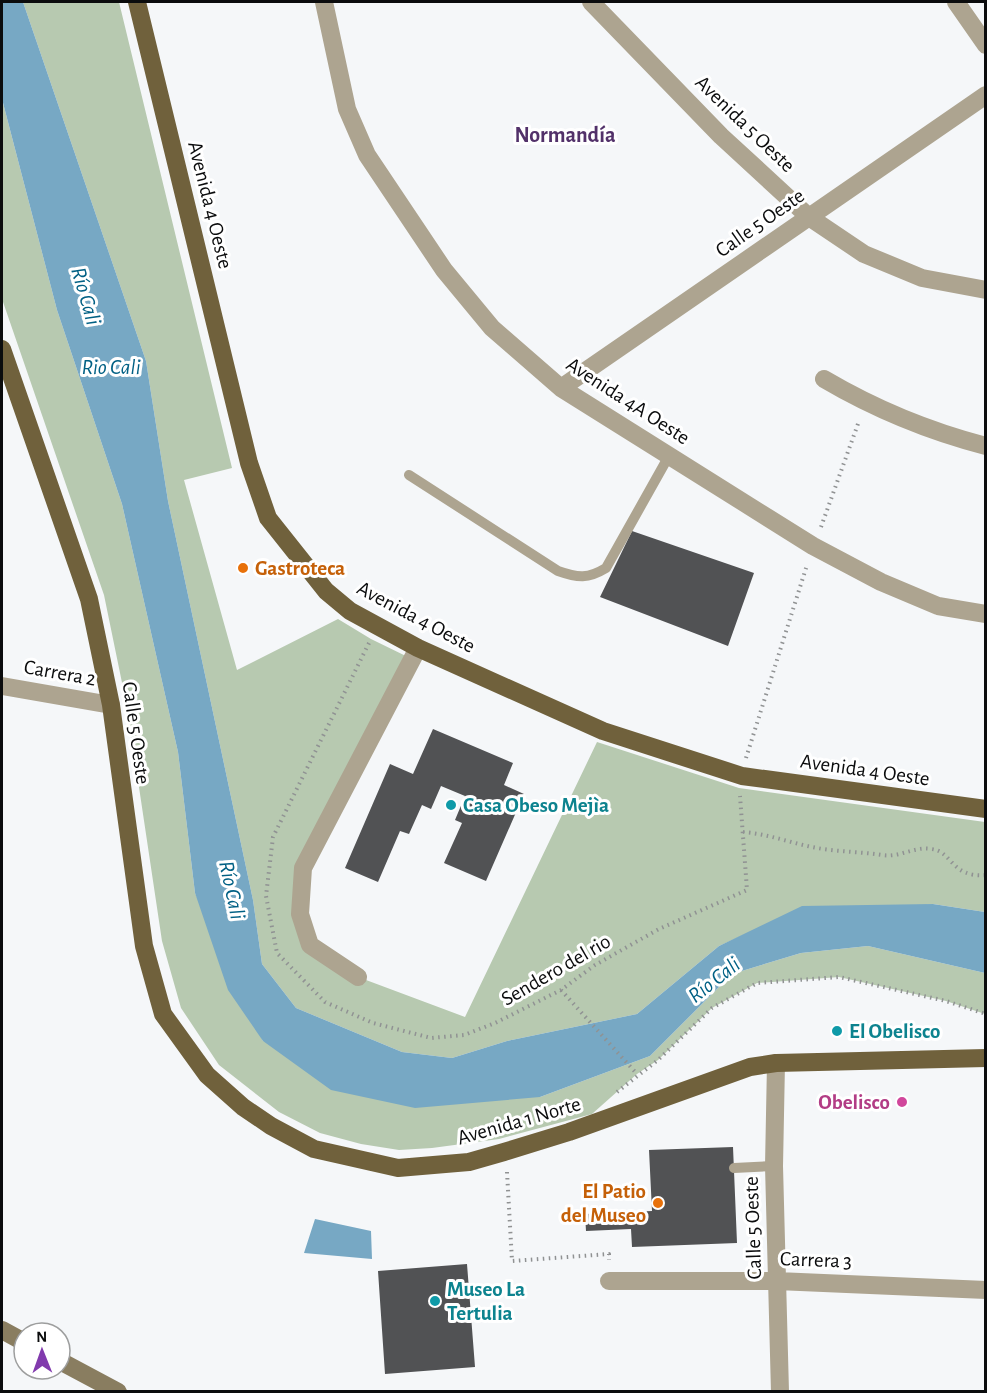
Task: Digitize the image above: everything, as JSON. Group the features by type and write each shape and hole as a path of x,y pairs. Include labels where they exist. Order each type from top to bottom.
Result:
{"main road":[{"name":"Avenida 4 Oeste","path":"137,2 249,463 268,518 326,591 350,611 418,648 603,731 742,776 986,808"},
{"name":"Calle 5 Oeste","path":"2,349 8,388 89,599 111,705 144,946 163,1014 207,1075 243,1107"},
{"name":"Avenida 1 Norte","path":"243,1107 271,1126 314,1149 398,1168 469,1162 569,1132 750,1067 776,1062 986,1058"}],"street":[{"name":"Avenida 4A Oeste","path":"324,2 347,109 368,155 444,270 492,328 561,388 670,454 813,546 881,582 938,606 986,614"},
{"name":"Avenida 5 Oeste","path":"591,2 721,136 809,217 864,254 922,278 986,290"},
{"path":"956,2 986,45"},
{"name":"Calle 5 Oeste","path":"561,388 986,95"},
{"path":"824,379 866,404 941,435 986,446"},
{"path":"358,977 310,945 300,914 303,868 418,648"},
{"name":"Carrera 2","path":"2,686 111,705"},
{"name":"Calle 5 Oeste","path":"776,1062 774,1166 780,1392"},
{"name":"Carrera 3","path":"609,1281 777,1281 986,1290"},
{"path":"72,1367 118,1392"}],"lane":[{"path":"409,475 558,571 576,577 592,577 606,568 670,454"},
{"path":"734,1168 774,1166"}],"path":[{"name":"Sendero del rio","path":"370,639 273,837 266,897 277,953 325,1002 373,1023 431,1038 464,1035 495,1023 561,990 595,965 659,928 747,890 742,832"},
{"path":"745,760 774,668"},
{"path":"740,788 742,832 759,833 823,849 864,851 881,855 893,856 930,848 940,850 960,872 973,876 986,875"},
{"path":"615,1094 637,1074 658,1060 712,1008 757,983 839,977 946,1001 986,1014"},
{"path":"561,990 637,1074"},
{"path":"506,1168 512,1261 609,1254"}],"green space":[{"path":"23,2 119,2 232,468 184,480 237,670 338,619 371,639 412,659 303,868 310,945 358,977 465,1017 597,742 739,788 985,822 985,912 933,904 759,928 719,946 637,1014 507,1041 452,1058 402,1052 296,1008 262,964 253,900 168,501 146,361"},
{"path":"2,99 57,310 122,504 178,752 195,893 263,1041 540,1097 650,1056 732,974 801,953 868,946 985,973 985,1014 946,1001 839,977 757,983 712,1008 658,1060 637,1074 592,1114 499,1139 432,1148 399,1150 361,1144 320,1133 279,1112 219,1065 181,1008 162,941 127,707 104,595 2,299"}],"water":[{"name":"Rio Cali","path":"2,2 23,2 146,361 168,501 253,900 262,964 296,1008 402,1052 452,1058 507,1041 637,1014 719,946 802,906 933,904 985,912 985,973 868,946 801,953 732,974 650,1056 540,1097 415,1108 331,1090 263,1041 228,990 195,893 178,752 122,504 57,310 2,99"},
{"path":"315,1219 371,1231 372,1259 304,1253"}],"building":[{"path":"632,531 754,573 728,646 600,597"},
{"path":"433,729 513,763 504,785 524,794 486,881 444,863 462,823 455,820 465,796 441,786 431,809 422,805 409,834 400,831 378,882 345,868 390,764 413,774"},
{"path":"733,1147 737,1243 632,1247 631,1229 586,1231 585,1214 652,1211 649,1150"},
{"path":"467,1264 475,1367 385,1374 378,1271"}],"place":[{"name":"Gastroteca","path":"243,568"},
{"name":"Casa Obeso Mejìa","path":"451,805"},
{"name":"El Obelisco","path":"837,1031"},
{"name":"Obelisco","path":"902,1102"},
{"name":"El Patio del Museo","path":"658,1203"},
{"name":"Museo La Tertulia","path":"435,1301"}],"district":[{"name":"Normandía","path":"565,135"}],"water label":[{"name":"Río Cali","path":"86,296"},
{"name":"Río Cali","path":"232,890"},
{"name":"Río Cali","path":"714,980"}]}
